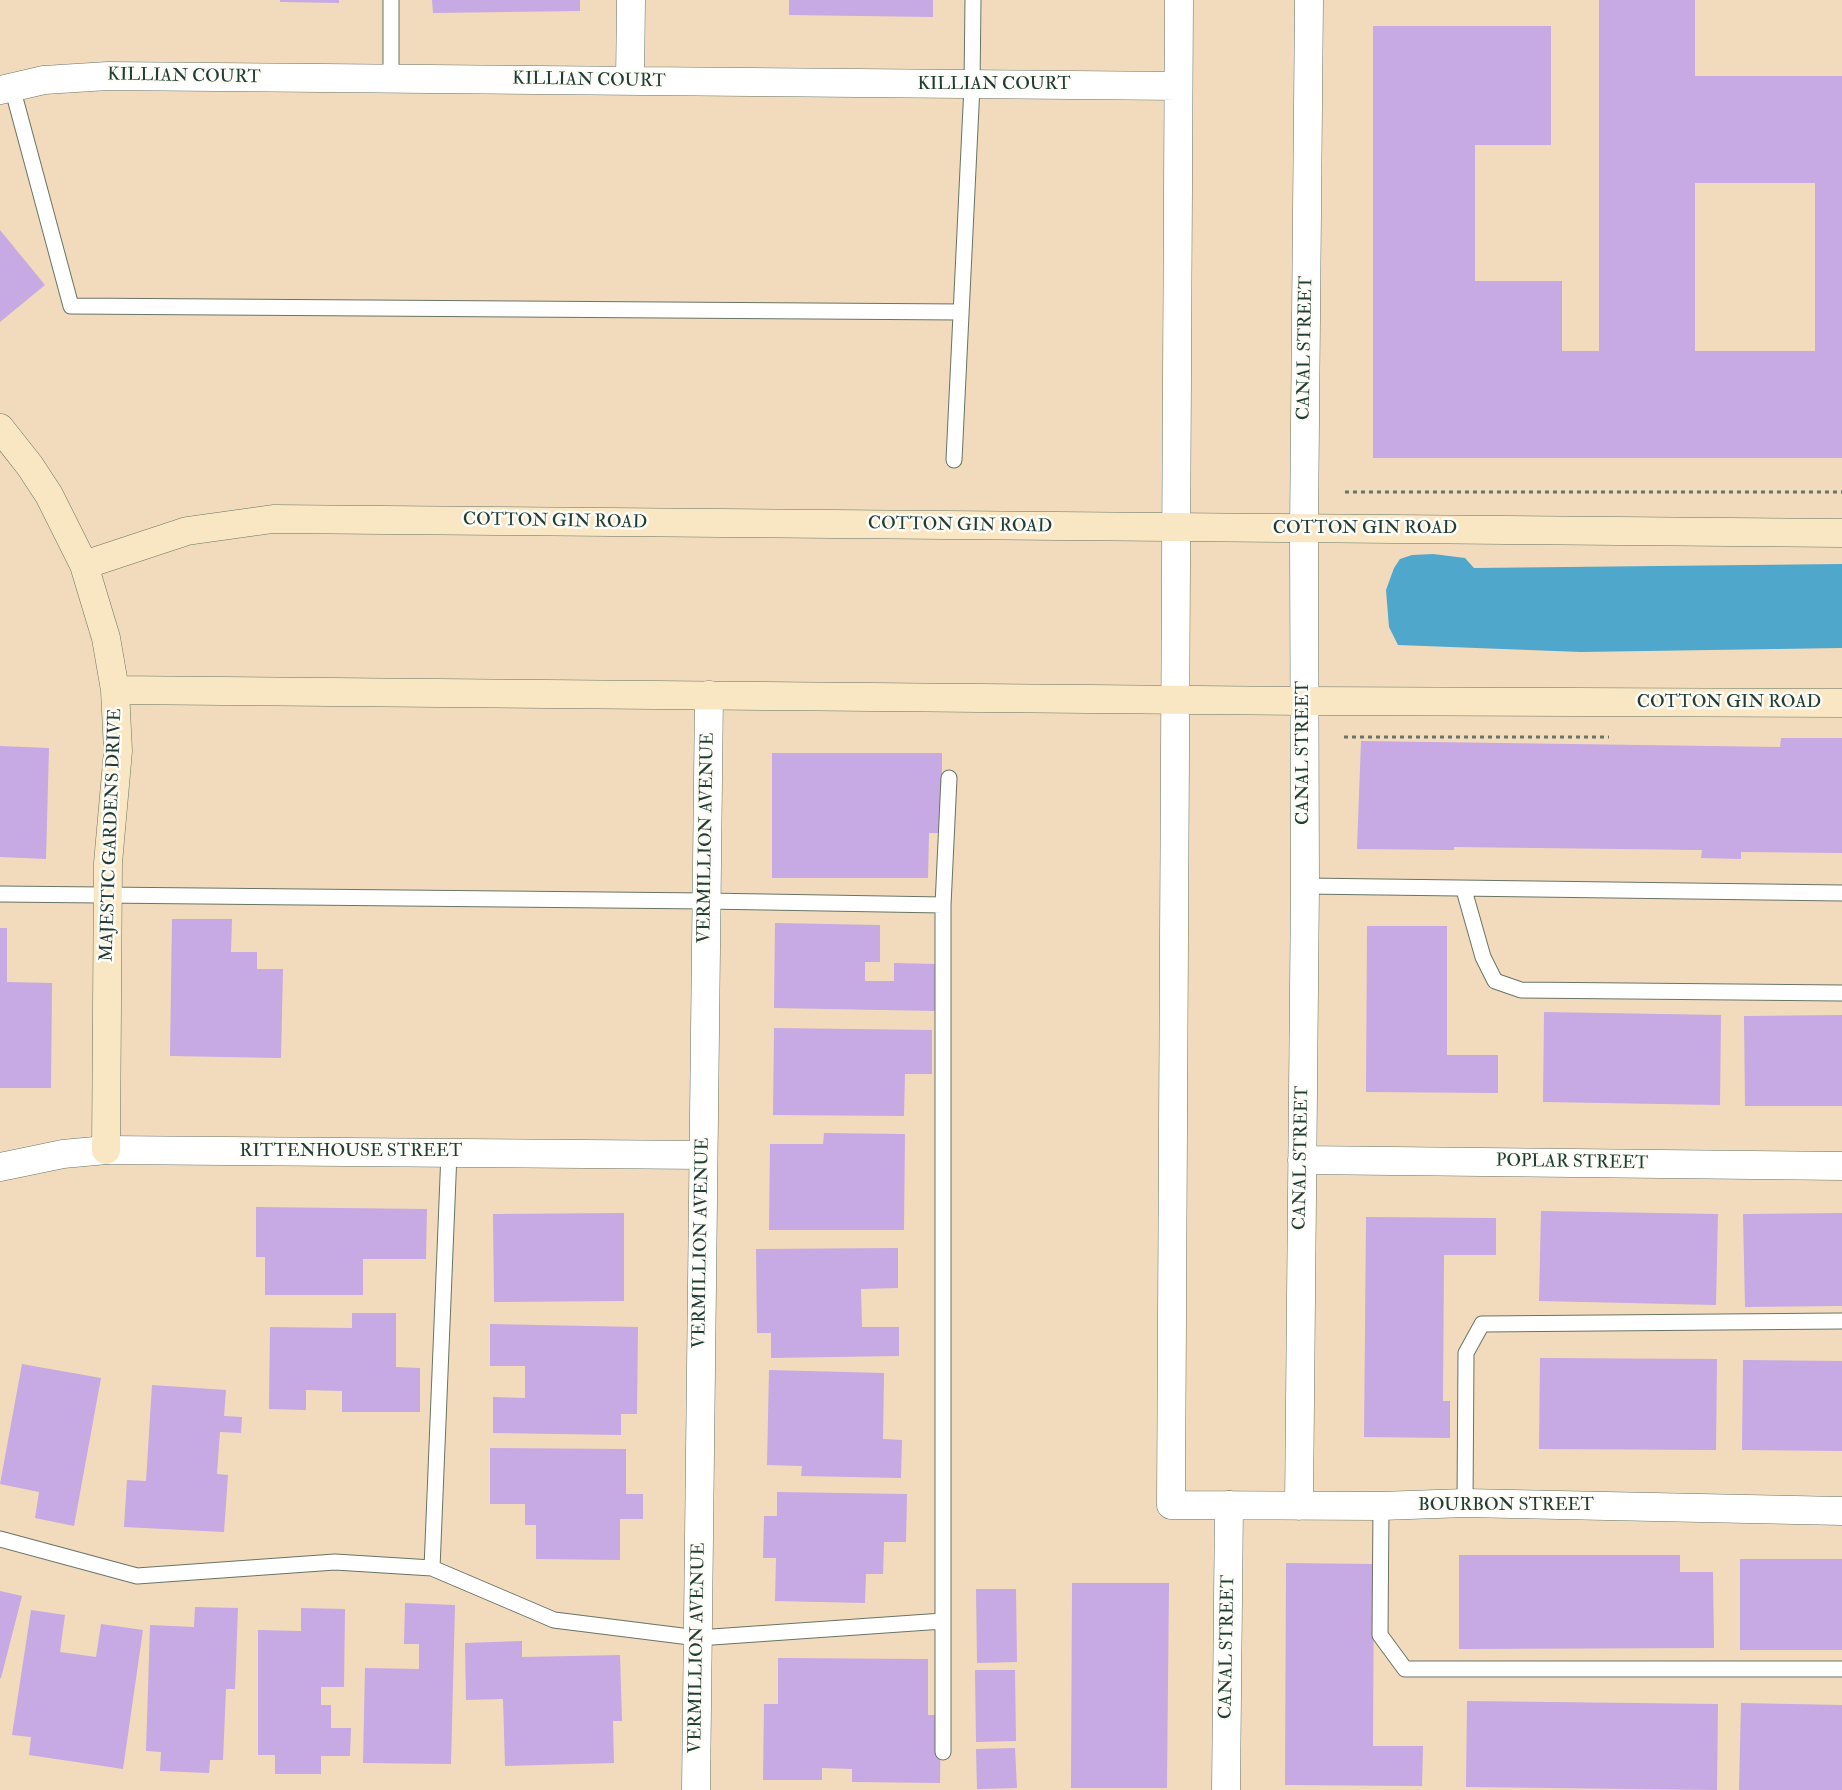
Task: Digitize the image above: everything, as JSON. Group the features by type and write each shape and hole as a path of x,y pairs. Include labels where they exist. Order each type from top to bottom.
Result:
{"street":[{"path":"630,82 631,0"},
{"path":"1176,699 1179,0"},
{"name":"CANAL STREET","path":"1299,1506 1305,886 1304,529 1310,0"},
{"name":"KILLIAN COURT","path":"6,88 44,80 108,76 972,86 1178,86"},
{"name":"MAJESTIC GARDENS DRIVE","path":"0,428 30,466 49,495 84,564 106,638 115,690 118,751 108,863 106,1150"},
{"name":"COTTON GIN ROAD","path":"84,564 187,531 273,519 1842,533"},
{"name":"COTTON GIN ROAD","path":"115,690 1304,701 1842,703"},
{"name":"VERMILLION AVENUE","path":"696,1790 709,695"},
{"name":"BOURBON STREET","path":"1176,699 1171,1505 1381,1506 1464,1503 1842,1510"},
{"name":"RITTENHOUSE STREET","path":"0,1167 63,1154 106,1150 703,1155"},
{"name":"POPLAR STREET","path":"1302,1160 1842,1166"},
{"name":"CANAL STREET","path":"1226,1790 1229,1505"}],"lane":[{"path":"390,0 390,79"},
{"path":"954,460 972,86 973,0"},
{"path":"6,88 71,306 961,312"},
{"path":"943,1752 943,905 948,778"},
{"path":"1305,886 1464,890 1842,893"},
{"path":"1464,890 1483,957 1495,981 1521,990 1842,993"},
{"path":"0,894 943,905"},
{"path":"432,1568 449,1153"},
{"path":"1464,1503 1466,1354 1482,1324 1842,1321"},
{"path":"1381,1506 1380,1635 1405,1668 1842,1670"},
{"path":"0,1538 137,1576 335,1562 432,1568 554,1620 698,1638 943,1622"}],"path":[{"path":"1345,492 1842,492"},
{"path":"1344,737 1613,737"}],"water":[{"path":"1433,554 1465,558 1474,568 1842,564 1842,648 1581,652 1398,645 1389,627 1386,590 1394,568 1400,559 1412,555"}],"building":[{"path":"280,0 339,0 339,3 280,2"},
{"path":"432,0 580,0 580,11 433,13"},
{"path":"789,0 933,0 933,17 789,15"},
{"path":"1599,0 1695,0 1695,76 1842,76 1842,458 1373,458 1373,26 1551,26 1551,145 1475,145 1475,281 1562,281 1562,351 1599,351","holes":["1695,183 1815,183 1815,351 1695,351"]},
{"path":"0,230 45,285 0,322"},
{"path":"1781,738 1842,738 1842,853 1741,852 1741,859 1701,858 1702,850 1454,847 1454,850 1357,849 1361,741 1780,747"},
{"path":"0,746 49,748 46,859 0,857"},
{"path":"772,753 942,753 942,833 929,833 928,878 772,878"},
{"path":"172,919 232,919 231,952 257,952 257,969 283,969 281,1058 170,1056"},
{"path":"775,923 880,925 880,962 865,962 865,981 894,981 894,963 936,964 935,1011 774,1008"},
{"path":"1367,926 1447,926 1447,1055 1498,1055 1498,1093 1366,1092"},
{"path":"0,928 7,928 7,982 52,983 51,1088 0,1088"},
{"path":"1544,1012 1721,1015 1720,1105 1543,1102"},
{"path":"1842,1015 1842,1106 1745,1106 1744,1016"},
{"path":"774,1028 932,1030 932,1074 905,1074 904,1116 773,1115"},
{"path":"824,1133 905,1134 904,1230 769,1230 770,1144 823,1144"},
{"path":"256,1207 427,1209 426,1259 363,1259 363,1295 265,1295 265,1257 256,1257"},
{"path":"1541,1211 1718,1214 1716,1305 1539,1301"},
{"path":"624,1213 624,1301 494,1302 493,1214"},
{"path":"1842,1213 1842,1306 1745,1307 1743,1214"},
{"path":"1366,1217 1496,1218 1496,1255 1444,1255 1443,1401 1450,1401 1450,1438 1364,1437"},
{"path":"898,1248 898,1288 861,1289 862,1327 899,1327 899,1356 771,1358 771,1333 757,1333 756,1249"},
{"path":"352,1313 396,1313 396,1367 420,1368 420,1412 342,1412 342,1391 306,1390 306,1410 269,1409 270,1327 352,1328"},
{"path":"490,1324 638,1327 637,1414 621,1414 621,1435 493,1433 493,1397 525,1398 525,1366 490,1366"},
{"path":"1540,1358 1717,1359 1716,1450 1539,1449"},
{"path":"1743,1360 1842,1361 1842,1451 1742,1450"},
{"path":"22,1364 101,1378 74,1526 35,1518 39,1492 0,1484"},
{"path":"769,1370 884,1373 883,1439 902,1440 901,1478 801,1476 802,1466 767,1465"},
{"path":"152,1385 226,1390 224,1416 242,1417 241,1433 220,1432 217,1474 228,1475 224,1532 124,1527 127,1480 146,1481"},
{"path":"490,1448 626,1449 626,1494 643,1494 643,1519 620,1519 620,1560 536,1559 536,1525 525,1525 525,1504 490,1504"},
{"path":"777,1492 907,1494 906,1542 884,1542 883,1574 866,1574 865,1603 775,1601 776,1558 763,1558 764,1516 777,1516"},
{"path":"1459,1555 1680,1555 1680,1572 1713,1572 1714,1648 1459,1649"},
{"path":"1740,1559 1842,1559 1842,1650 1740,1650"},
{"path":"1286,1563 1374,1564 1373,1746 1423,1746 1422,1786 1285,1785"},
{"path":"1072,1583 1169,1583 1167,1788 1071,1788"},
{"path":"976,1589 1016,1589 1017,1662 977,1663"},
{"path":"0,1591 22,1596 1,1678 0,1678"},
{"path":"405,1603 455,1605 451,1764 363,1763 365,1668 419,1669 419,1644 404,1644"},
{"path":"195,1607 238,1608 235,1689 226,1689 223,1760 210,1760 209,1773 160,1771 161,1752 146,1751 150,1625 194,1627"},
{"path":"301,1608 345,1609 344,1687 321,1687 321,1705 331,1705 331,1728 351,1728 350,1756 321,1756 321,1774 275,1774 275,1755 258,1755 258,1630 301,1631"},
{"path":"31,1610 65,1615 60,1652 96,1657 101,1624 143,1630 123,1769 29,1755 31,1737 12,1735"},
{"path":"522,1641 522,1657 620,1655 622,1721 613,1721 614,1763 505,1766 503,1699 466,1700 465,1643"},
{"path":"778,1658 928,1659 928,1715 941,1715 940,1783 852,1782 852,1769 822,1768 822,1780 763,1780 764,1704 778,1704"},
{"path":"975,1670 1015,1670 1016,1741 976,1742"},
{"path":"1467,1701 1718,1704 1717,1790 1466,1787"},
{"path":"1741,1703 1842,1705 1842,1790 1739,1790"},
{"path":"1015,1748 1017,1788 977,1789 976,1749"}]}
